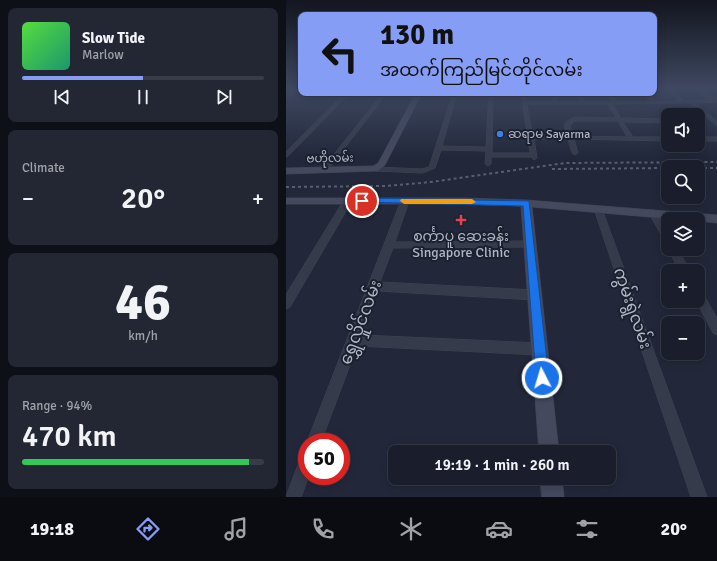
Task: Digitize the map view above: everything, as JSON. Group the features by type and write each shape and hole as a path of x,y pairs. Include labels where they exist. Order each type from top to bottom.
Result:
{"main road":[{"path":"375,168 381,166 410,111"},
{"name":"ဗဟိုလမ်း","path":"286,171 324,171 375,168"},
{"path":"286,201 526,203 717,218"},
{"path":"526,203 548,445"},
{"path":"552,485 553,497"}],"street":[{"path":"286,156 330,111"},
{"path":"324,171 371,111"},
{"path":"375,168 428,170 432,168 450,111"},
{"path":"488,164 490,111"},
{"path":"439,148 534,157 526,111"},
{"path":"614,111 631,138"},
{"path":"702,111 717,124"},
{"path":"575,153 566,126 574,119 661,121"},
{"path":"531,137 661,139"},
{"path":"705,139 717,139"},
{"path":"286,304 348,201"},
{"name":"ရွှေလှိုင်လမ်း","path":"317,433 405,201"},
{"name":"ကွမ်းရွဲလမ်း","path":"598,209 699,497"},
{"path":"653,213 661,227"},
{"path":"389,246 530,244"},
{"path":"374,286 535,295"},
{"path":"705,308 717,330"},
{"path":"352,340 540,349"},
{"path":"293,497 298,483"}],"railway":[{"path":"286,187 386,186 431,182 565,163 717,162"},
{"path":"552,169 661,168"},
{"path":"705,168 717,168"}],"slow traffic":[{"path":"404,201 472,202"}],"place":[{"name":"ဆရာမ Sayarma","path":"500,134"},
{"name":"စင်္ကာပူ ဆေးခန်း Singapore Clinic","path":"461,220"}],"route":[{"path":"362,201 464,201 526,203 542,378"}]}
